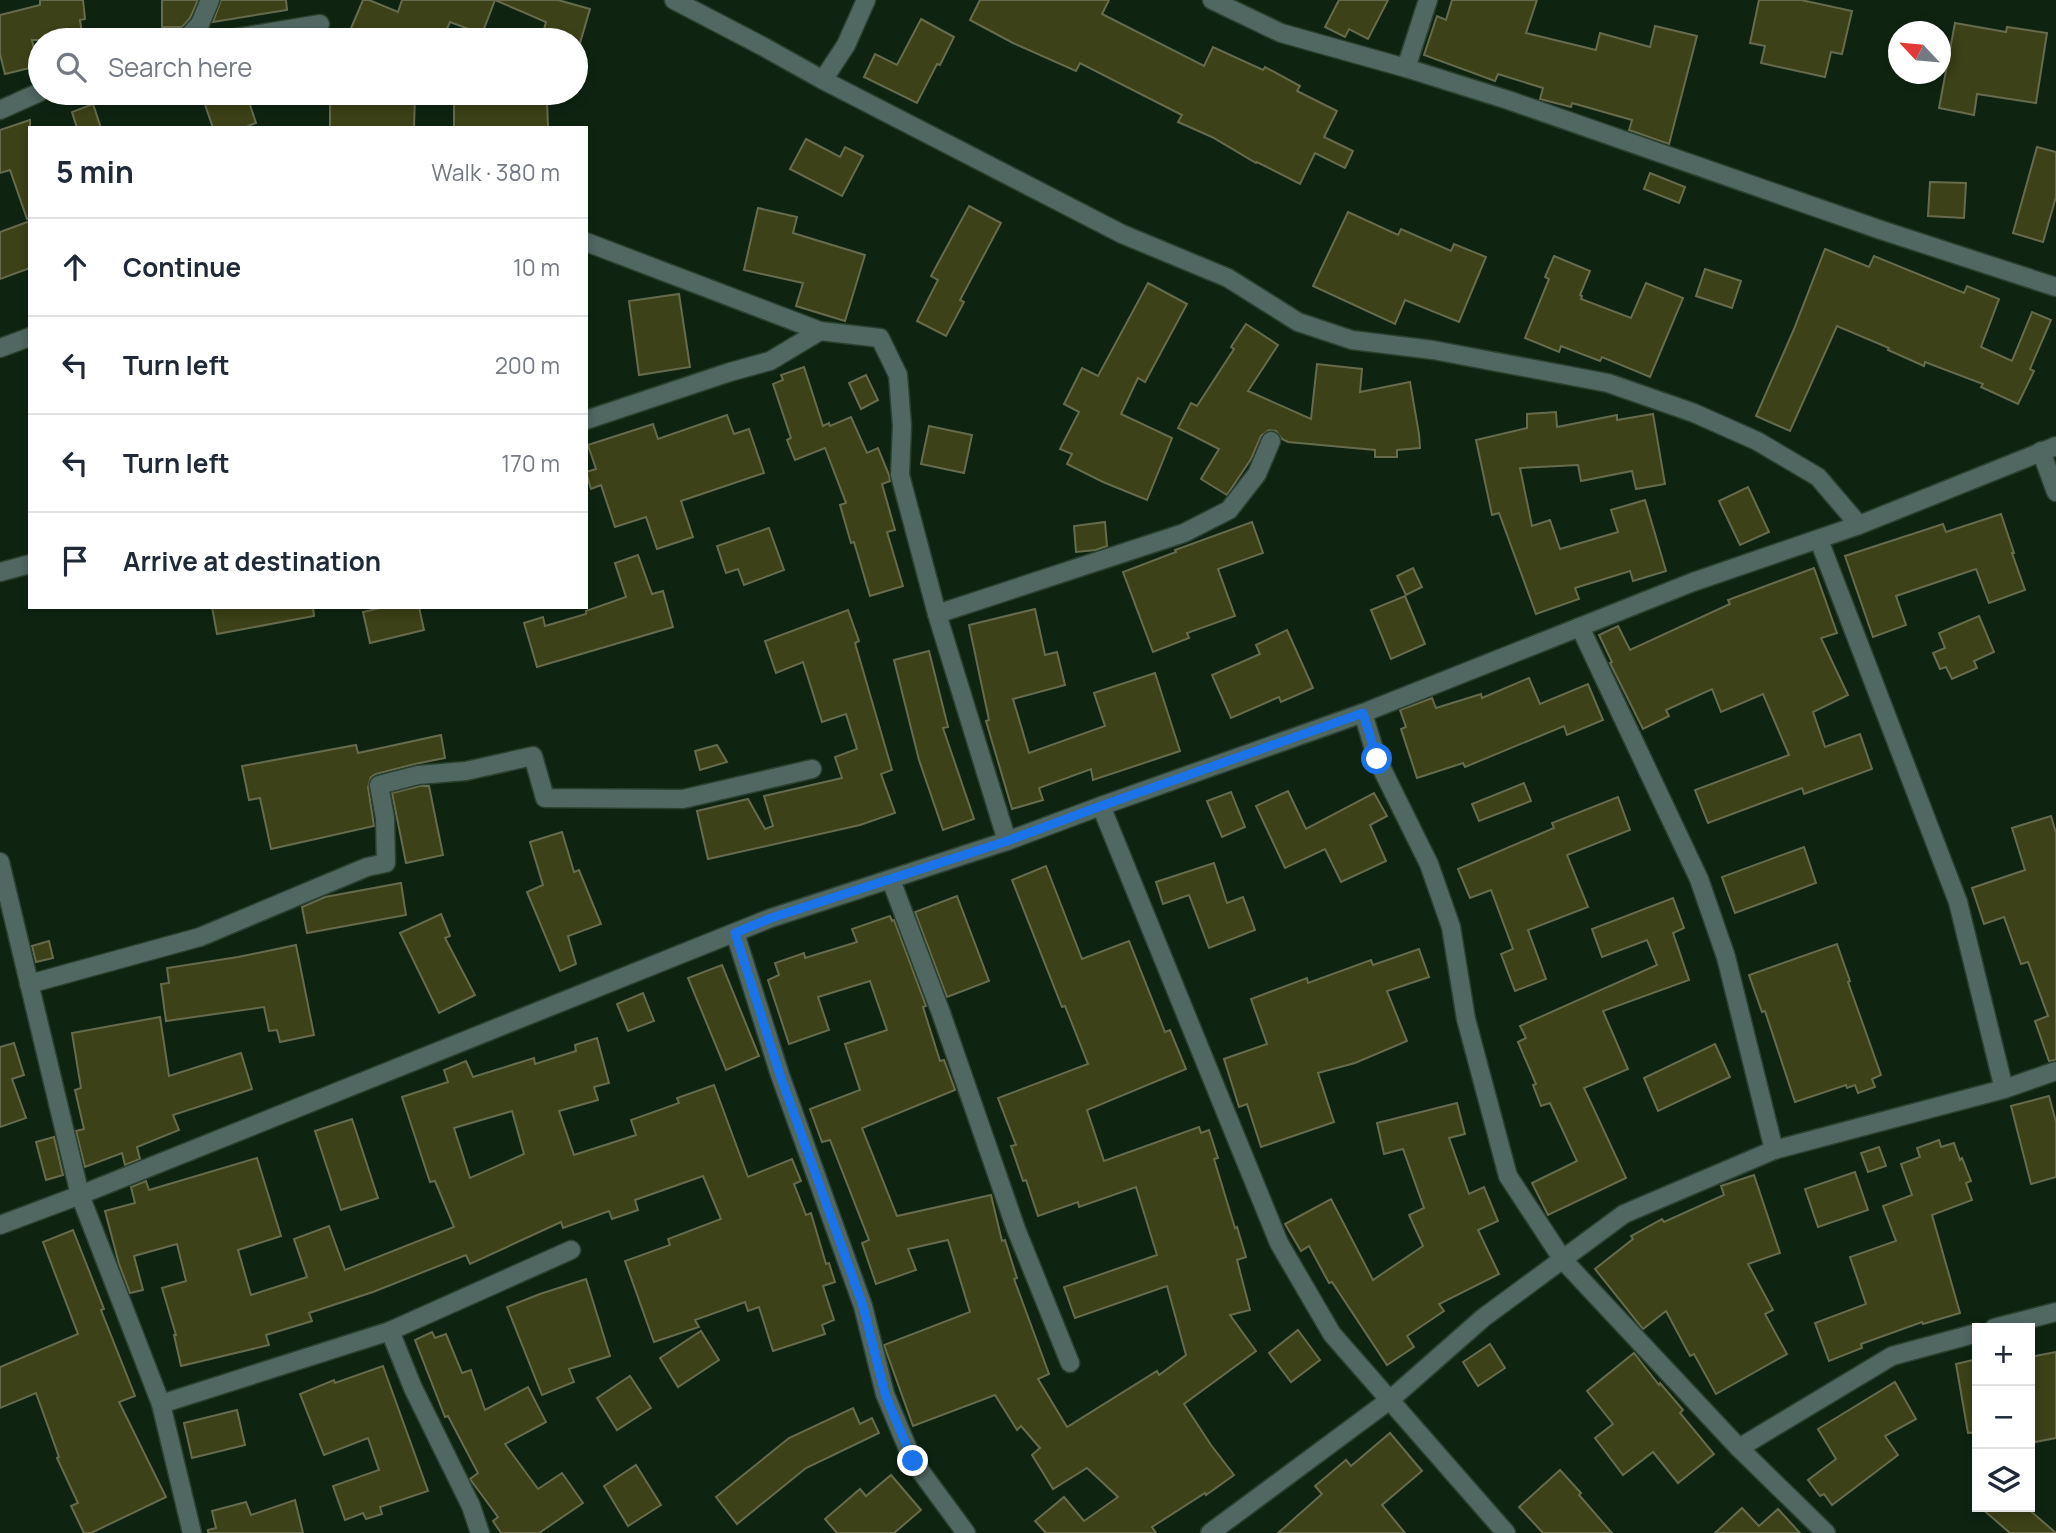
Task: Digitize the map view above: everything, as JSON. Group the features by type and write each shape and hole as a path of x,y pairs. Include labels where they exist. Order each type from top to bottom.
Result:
{"street":[{"path":"196,28 210,0"},
{"path":"674,0 1122,234 1228,278 1298,322 1352,340 1433,350 1608,383 1694,413 1757,441 1818,477 1859,525"},
{"path":"823,80 846,45 866,0"},
{"path":"1212,0 1281,33 1508,100 1881,230 2056,287"},
{"path":"1406,68 1428,0"},
{"path":"296,28 320,24"},
{"path":"0,110 28,97"},
{"path":"588,243 820,331 880,338 898,375 902,426 900,475 937,614 1007,841"},
{"path":"588,419 770,361 820,331"},
{"path":"0,348 28,338"},
{"path":"937,614 1184,533 1229,510 1256,474 1271,441"},
{"path":"0,1225 771,918 1007,841 1363,713 1693,582 1859,525 2049,448 2056,492"},
{"path":"1819,540 1958,902 2004,1089"},
{"path":"0,572 28,565"},
{"path":"1580,627 1699,879 1726,957 1774,1150"},
{"path":"1363,713 1377,759 1429,864 1451,927 1466,1019 1507,1176 1563,1260 1739,1448 1826,1533"},
{"path":"29,984 200,937 367,867 386,863 385,818 379,785 418,775 466,771 533,756 545,798 683,799 811,769"},
{"path":"1101,806 1279,1243 1332,1334 1506,1533"},
{"path":"0,862 80,1195 161,1405 192,1533"},
{"path":"891,880 941,1013 1016,1229 1070,1363"},
{"path":"735,933 784,1088 863,1306 885,1394 913,1461 966,1533"},
{"path":"1210,1533 1391,1399 1483,1318 1624,1214 1774,1150 2004,1089 2056,1071"},
{"path":"161,1405 390,1331 571,1250"},
{"path":"2013,1323 2056,1312"},
{"path":"390,1331 413,1388 471,1506 480,1533"},
{"path":"1739,1448 1892,1356 1972,1334"}],"building":[{"path":"40,0 83,0 85,19 80,20 81,28 28,28 28,68 5,74 0,54 0,15 40,5"},
{"path":"162,0 198,0 190,18 182,27 162,27"},
{"path":"221,0 286,0 287,10 213,22"},
{"path":"363,0 398,12 402,0 495,0 484,28 466,28 450,22 447,28 351,28"},
{"path":"495,0 558,0 590,9 584,28 544,28 546,22"},
{"path":"980,0 1109,0 1102,14 1204,66 1213,47 1263,70 1265,67 1300,86 1297,91 1337,111 1324,137 1353,151 1345,168 1315,153 1300,184 1178,122 1182,115 1080,63 1076,71 970,20"},
{"path":"1339,0 1388,0 1368,39 1349,29 1345,37 1325,27"},
{"path":"1452,0 1537,0 1526,33 1596,50 1600,33 1650,47 1655,26 1697,36 1669,144 1629,130 1632,120 1572,103 1571,107 1540,99 1543,88 1498,74 1495,81 1424,55 1437,16 1446,20"},
{"path":"1759,0 1801,0 1852,11 1842,54 1831,52 1825,77 1761,63 1765,46 1750,43"},
{"path":"921,19 954,37 917,103 864,77 875,54 897,65"},
{"path":"1955,23 2006,32 2007,27 2047,33 2036,103 1977,94 1974,115 1939,108 1944,84 1951,84 1951,44"},
{"path":"93,105 100,126 76,126 72,112"},
{"path":"205,105 250,105 256,123 248,126 212,126"},
{"path":"330,105 415,105 414,126 330,126"},
{"path":"454,105 547,105 548,126 454,126"},
{"path":"30,120 27,219 10,170 0,173 0,130"},
{"path":"806,139 840,157 845,147 863,156 842,196 790,169"},
{"path":"2037,147 2056,152 2056,197 2043,242 2013,233"},
{"path":"1650,173 1685,187 1679,203 1644,189"},
{"path":"1930,182 1966,183 1964,218 1928,216"},
{"path":"969,206 1001,223 960,300 964,302 946,336 917,321 938,280 931,276"},
{"path":"758,208 797,217 793,233 865,255 845,321 796,306 803,283 744,270"},
{"path":"1348,212 1398,235 1401,229 1451,251 1454,244 1486,257 1459,322 1405,300 1395,324 1313,286"},
{"path":"28,222 28,269 0,279 0,232"},
{"path":"1825,249 1869,267 1874,256 1964,293 1967,286 1999,299 1981,347 2012,361 2032,312 2051,320 2030,369 2034,371 2018,404 1981,387 1983,384 1925,362 1924,366 1837,326 1790,431 1756,416"},
{"path":"1554,256 1590,271 1580,295 1581,299 1631,318 1646,283 1683,298 1650,377 1602,357 1600,361 1561,346 1559,352 1525,338 1549,279 1545,277"},
{"path":"1705,269 1741,281 1732,308 1696,296"},
{"path":"1148,283 1187,304 1145,382 1138,378 1121,414 1172,438 1147,500 1067,464 1072,454 1060,449 1079,412 1064,404 1082,368 1098,376"},
{"path":"679,294 690,367 639,375 629,301"},
{"path":"1246,324 1278,345 1248,391 1311,419 1317,364 1362,369 1360,392 1410,382 1420,448 1397,450 1397,457 1375,457 1375,450 1288,442 1276,431 1269,430 1261,436 1251,459 1227,495 1201,479 1219,449 1178,428 1191,403 1197,406 1234,349 1231,347"},
{"path":"804,367 823,426 829,423 830,426 851,417 867,453 878,448 890,481 882,484 895,530 887,532 903,586 870,596 840,505 846,503 825,448 795,460 787,440 791,438 773,384 783,380 781,375"},
{"path":"866,375 878,400 861,409 849,383"},
{"path":"1556,412 1557,427 1617,415 1617,420 1653,414 1665,484 1636,489 1632,471 1581,481 1578,465 1520,468 1532,526 1550,520 1560,549 1618,532 1611,510 1645,500 1666,571 1633,581 1630,571 1575,588 1579,599 1536,614 1499,513 1492,515 1476,440 1527,428 1527,414"},
{"path":"727,415 734,434 749,429 764,473 681,501 693,537 657,549 646,517 615,527 601,485 591,489 588,471 596,469 588,445 653,424 658,439"},
{"path":"929,426 972,435 964,473 921,464"},
{"path":"1748,487 1769,532 1740,545 1719,501"},
{"path":"2001,514 2025,590 1989,603 1976,569 1896,596 1906,625 1873,637 1845,556 1943,524 1946,532"},
{"path":"1105,522 1107,546 1076,552 1074,526"},
{"path":"1252,522 1263,553 1218,569 1235,616 1187,633 1189,638 1153,652 1123,572"},
{"path":"769,528 784,570 744,585 738,569 726,573 717,546"},
{"path":"638,555 652,594 663,591 673,627 537,667 524,623 543,617 545,626 586,614 586,611 626,597 615,563"},
{"path":"1413,568 1422,587 1406,595 1397,576"},
{"path":"1814,568 1837,633 1821,638 1848,695 1813,712 1825,747 1860,734 1872,769 1804,794 1802,788 1708,823 1695,790 1789,755 1763,694 1721,712 1712,689 1666,710 1669,716 1643,729 1599,635 1618,626 1630,650 1730,604 1728,600"},
{"path":"1405,596 1425,644 1391,659 1371,610"},
{"path":"212,609 313,609 314,616 217,634"},
{"path":"376,609 419,609 424,630 370,643 363,612"},
{"path":"1035,609 1045,655 1057,652 1065,685 1013,699 1029,753 1105,726 1094,693 1155,673 1180,751 1093,780 1091,769 1039,788 1043,800 1012,809 986,721 989,720 969,625"},
{"path":"848,610 859,641 855,643 892,770 881,774 895,813 860,825 708,859 697,811 748,799 765,829 773,826 764,796 842,778 835,757 857,749 846,714 822,722 803,662 776,673 765,641"},
{"path":"1979,616 1994,652 1974,661 1977,668 1952,679 1946,667 1940,669 1933,653 1945,648 1939,633"},
{"path":"1287,630 1313,688 1281,702 1279,697 1231,718 1212,675 1260,654 1256,645"},
{"path":"929,651 948,727 943,728 974,819 943,830 919,760 894,660"},
{"path":"1529,678 1540,704 1588,684 1603,720 1567,735 1564,726 1465,767 1463,763 1417,778 1401,729 1406,727 1400,710 1432,698 1436,708 1481,694 1482,698"},
{"path":"441,735 445,758 371,777 368,787 374,826 271,849 260,798 249,800 242,766 356,745 358,753"},
{"path":"717,745 727,762 700,770 695,751"},
{"path":"1524,783 1531,801 1479,821 1472,804"},
{"path":"429,786 443,855 406,863 392,793"},
{"path":"1288,791 1306,829 1374,793 1387,816 1370,825 1386,861 1341,882 1325,849 1285,868 1256,806"},
{"path":"1231,792 1245,827 1222,837 1207,801"},
{"path":"1618,797 1630,830 1567,855 1588,907 1528,930 1546,979 1515,991 1501,954 1513,949 1491,890 1470,898 1458,869 1554,828 1552,823"},
{"path":"2051,816 2056,833 2056,1060 2049,1061 2035,1021 2048,1016 2028,962 2021,964 2004,917 1984,924 1972,888 2025,870 2012,828"},
{"path":"562,832 574,872 579,870 601,924 568,936 576,964 560,971 527,892 543,885 530,842"},
{"path":"1804,847 1816,883 1735,913 1722,877"},
{"path":"1214,863 1227,903 1243,897 1255,930 1209,948 1189,895 1163,904 1156,882"},
{"path":"1046,866 1082,959 1129,941 1165,1032 1170,1030 1186,1069 1087,1110 1104,1161 1199,1127 1201,1133 1209,1130 1218,1158 1214,1159 1246,1257 1237,1260 1250,1310 1230,1315 1256,1351 1184,1404 1234,1475 1152,1527 1156,1533 1046,1533 1035,1521 1064,1497 1084,1521 1118,1497 1087,1468 1053,1489 1032,1455 1040,1448 1021,1426 1017,1430 995,1395 913,1426 884,1345 970,1312 948,1240 908,1249 916,1270 876,1284 862,1243 869,1240 830,1140 822,1142 810,1109 860,1090 845,1044 887,1030 870,981 818,997 829,1030 789,1044 768,980 779,975 775,963 804,953 805,958 857,942 852,929 890,916 892,921 894,920 926,1006 923,1007 940,1061 944,1060 955,1090 862,1128 897,1216 991,1195 1002,1241 1005,1240 1017,1278 1014,1279 1049,1374 1038,1379 1067,1427 1157,1371 1159,1375 1186,1355 1167,1286 1075,1318 1064,1287 1157,1255 1136,1187 1079,1207 1078,1202 1038,1216 1011,1146 1016,1145 998,1098 1088,1064 1065,1006 1062,1007 1012,880"},
{"path":"401,883 406,915 307,933 302,907 325,897"},
{"path":"957,896 989,981 947,997 915,912"},
{"path":"1673,898 1684,928 1673,933 1689,980 1603,1011 1628,1069 1584,1088 1626,1178 1548,1215 1532,1183 1577,1161 1550,1103 1541,1106 1533,1085 1536,1084 1518,1042 1526,1038 1520,1026 1657,965 1647,940 1602,957 1592,929"},
{"path":"441,914 450,936 445,938 475,995 439,1013 400,933"},
{"path":"49,941 53,958 36,962 32,946"},
{"path":"1837,944 1881,1075 1872,1079 1875,1087 1858,1093 1855,1085 1847,1088 1846,1085 1795,1102 1765,1011 1762,1012 1749,975"},
{"path":"296,945 314,1035 280,1042 277,1030 269,1031 264,1007 166,1021 161,984 169,983 167,968"},
{"path":"1419,949 1429,977 1387,991 1407,1041 1355,1063 1318,1073 1334,1122 1261,1147 1247,1104 1239,1107 1224,1059 1267,1044 1251,999 1307,978 1308,983 1371,960 1373,965"},
{"path":"722,965 759,1056 726,1070 688,978"},
{"path":"643,993 654,1021 628,1031 617,1004"},
{"path":"160,1017 169,1076 241,1053 252,1089 173,1115 179,1130 137,1147 140,1159 125,1165 122,1153 85,1167 76,1131 84,1129 75,1090 81,1088 72,1033"},
{"path":"597,1038 609,1083 594,1087 598,1100 559,1111 574,1155 636,1135 631,1120 679,1103 677,1098 714,1085 748,1177 792,1159 801,1181 794,1184 806,1215 811,1213 826,1264 829,1263 835,1282 823,1286 834,1320 822,1325 825,1334 773,1351 759,1307 748,1311 745,1302 695,1320 699,1327 654,1342 625,1261 670,1245 668,1239 721,1219 703,1176 635,1200 638,1210 612,1219 609,1211 563,1228 561,1222 470,1264 466,1255 373,1292 309,1313 312,1321 266,1335 269,1345 181,1366 176,1335 162,1288 186,1281 177,1244 134,1256 143,1290 130,1293 105,1211 135,1203 131,1187 146,1181 149,1190 257,1158 281,1236 238,1250 251,1295 307,1277 294,1239 329,1226 345,1270 454,1227 435,1181 430,1182 402,1097 448,1082 444,1070 466,1061 473,1077 534,1058 535,1064 576,1051 575,1045","holes":["512,1111 524,1154 470,1178 454,1128"]},
{"path":"14,1043 24,1075 12,1079 26,1118 0,1127 0,1047"},
{"path":"1715,1044 1730,1077 1658,1111 1644,1078"},
{"path":"2049,1096 2056,1122 2056,1177 2031,1184 2011,1106"},
{"path":"1457,1103 1465,1134 1449,1138 1469,1194 1484,1187 1498,1221 1478,1230 1499,1274 1439,1304 1444,1311 1407,1336 1414,1347 1387,1365 1332,1282 1329,1283 1309,1246 1301,1251 1285,1224 1331,1199 1373,1280 1423,1246 1409,1215 1424,1208 1403,1149 1384,1154 1377,1123"},
{"path":"352,1119 378,1198 341,1210 315,1131"},
{"path":"54,1137 63,1175 46,1180 36,1142"},
{"path":"1939,1140 1941,1147 1954,1143 1971,1181 1966,1183 1972,1200 1932,1215 1960,1313 1923,1324 1922,1322 1861,1344 1862,1348 1829,1361 1815,1323 1866,1304 1850,1257 1896,1241 1883,1206 1912,1195 1901,1164 1920,1157 1917,1148"},
{"path":"1879,1147 1886,1166 1868,1172 1861,1153"},
{"path":"1855,1172 1868,1210 1818,1227 1805,1189"},
{"path":"1754,1175 1780,1253 1748,1264 1773,1310 1765,1314 1787,1354 1716,1394 1694,1354 1690,1356 1666,1311 1643,1329 1595,1269 1633,1239 1631,1236 1662,1219 1664,1222 1724,1195 1721,1186"},
{"path":"73,1230 135,1396 119,1402 166,1497 91,1533 84,1533 71,1506 78,1503 57,1458 59,1457 36,1393 0,1408 0,1367 78,1334 43,1242"},
{"path":"586,1279 610,1356 569,1369 574,1382 542,1395 507,1307"},
{"path":"1298,1330 1320,1360 1291,1382 1269,1353"},
{"path":"701,1331 719,1360 678,1387 660,1358"},
{"path":"432,1332 435,1338 446,1334 462,1373 471,1370 485,1410 528,1387 546,1422 505,1444 538,1489 562,1473 583,1503 539,1533 501,1533 493,1521 498,1517 470,1479 478,1473 448,1416 445,1417 415,1340"},
{"path":"1490,1344 1505,1368 1478,1386 1463,1362"},
{"path":"2056,1352 2056,1438 2035,1442 2035,1386 2035,1356"},
{"path":"1634,1353 1683,1410 1680,1413 1714,1454 1678,1483 1653,1452 1623,1475 1595,1438 1613,1424 1587,1391"},
{"path":"1972,1360 1972,1433 1968,1433 1956,1364"},
{"path":"383,1366 428,1491 380,1507 382,1514 366,1519 363,1513 345,1520 333,1486 379,1470 368,1438 324,1455 300,1394 334,1380 335,1383"},
{"path":"630,1376 651,1408 617,1430 597,1398"},
{"path":"1895,1382 1916,1419 1885,1436 1898,1455 1832,1505 1824,1494 1820,1496 1808,1480 1836,1459 1818,1429"},
{"path":"853,1408 860,1424 872,1418 879,1433 806,1468 737,1524 716,1497 789,1438"},
{"path":"237,1410 245,1445 192,1458 184,1423"},
{"path":"1390,1433 1422,1471 1382,1505 1405,1533 1278,1533 1322,1494 1315,1486 1346,1460 1351,1466"},
{"path":"636,1465 661,1505 628,1526 604,1486"},
{"path":"1560,1470 1612,1533 1543,1533 1519,1507"},
{"path":"891,1475 921,1510 894,1533 837,1533 825,1519 860,1489 866,1496"},
{"path":"295,1500 303,1533 208,1533 208,1530 216,1528 212,1511 246,1502 251,1515"},
{"path":"1742,1508 1759,1526 1778,1509 1800,1533 1715,1533"},
{"path":"1986,1512 2032,1512 2056,1533 2010,1533"}],"route":[{"path":"913,1461 885,1394 863,1306 780,1075 735,933 771,918 1007,841 1363,713 1377,759"}]}
